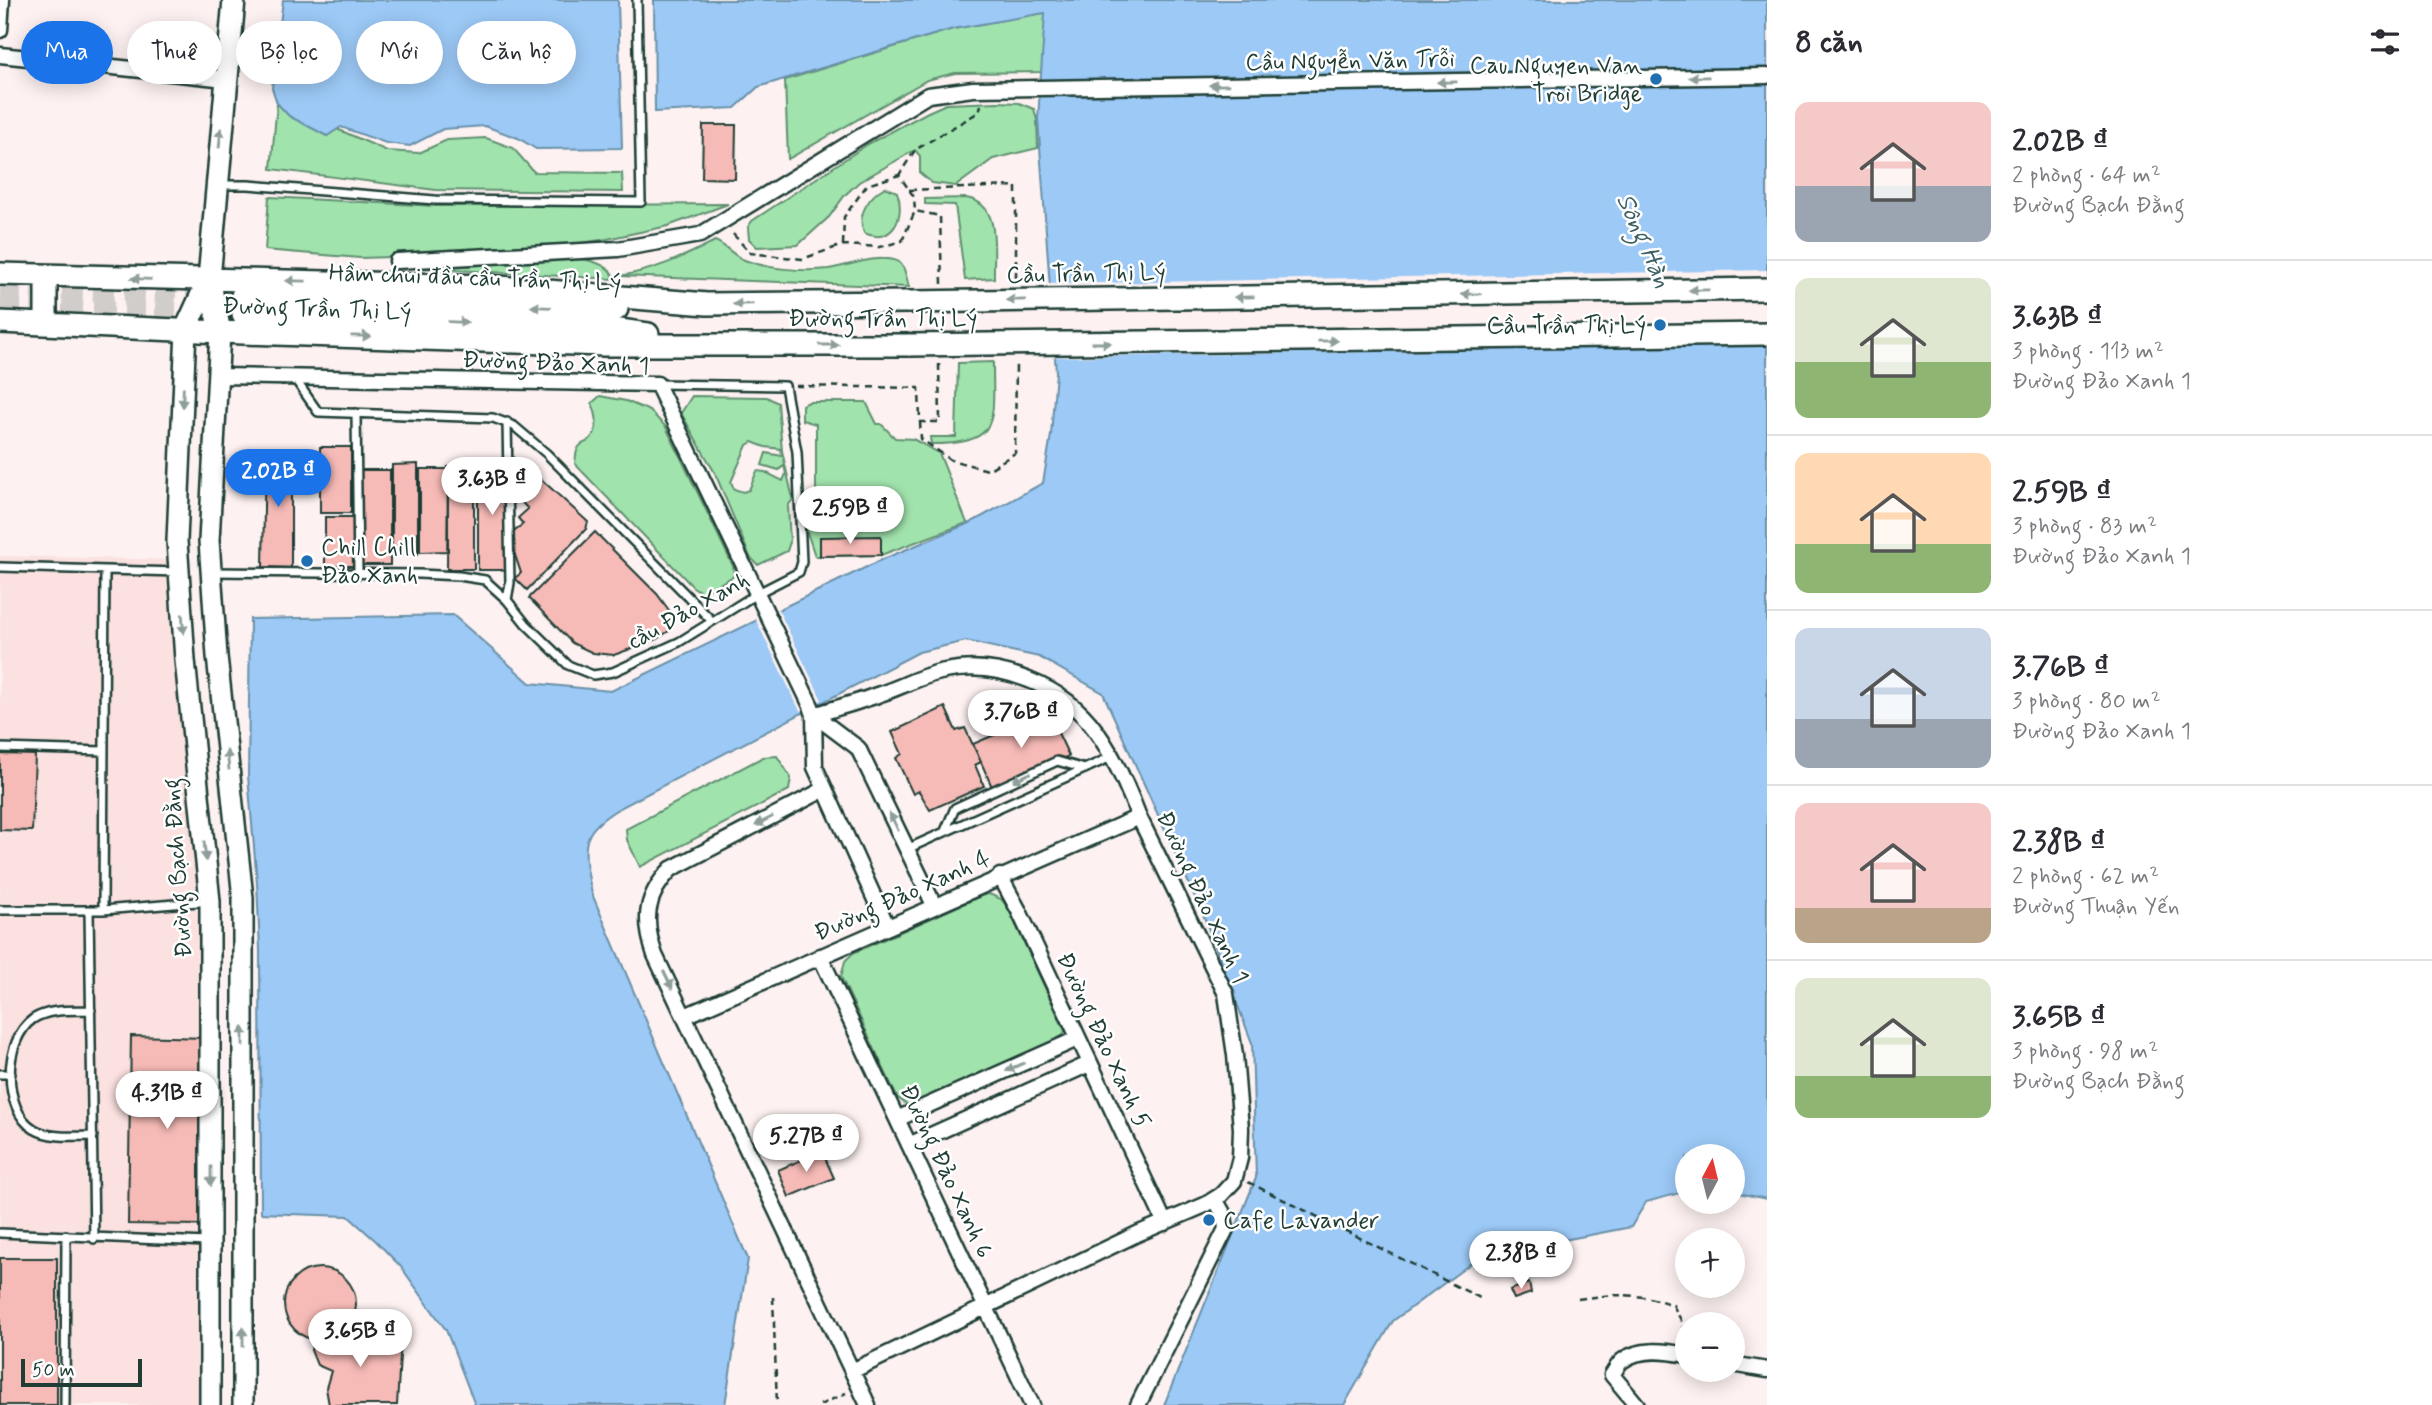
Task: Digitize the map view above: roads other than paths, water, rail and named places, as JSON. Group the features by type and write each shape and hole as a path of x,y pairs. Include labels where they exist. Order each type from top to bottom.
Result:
{"main road":[{"path":"234,0 209,279 220,332 209,541 217,656 243,898 243,1405"},
{"name":"Đường Trần Thị Lý","path":"0,274 488,286 707,304 909,302"},
{"path":"46,323 47,275"},
{"path":"186,329 209,279"},
{"name":"Cầu Trần Thị Lý","path":"909,302 1767,289"},
{"name":"Hầm chui đầu cầu Trần Thị Lý","path":"707,304 605,310 242,306 606,328 712,344"},
{"name":"Đường Trần Thị Lý","path":"0,322 604,345 1163,343 1767,334"},
{"name":"Đường Bạch Đằng","path":"186,329 177,541 185,660 211,901 211,1405"},
{"path":"179,572 212,572"},
{"path":"211,901 243,898"},
{"path":"211,1242 243,1241"}],"street":[{"path":"0,30 2,0"},
{"path":"0,55 226,79"},
{"name":"Cầu Nguyễn Văn Trỗi","path":"397,261 618,249 700,235 928,95 987,89 1767,76"},
{"name":"Đường Đảo Xanh 1","path":"217,376 657,384 812,710 814,767 887,926"},
{"name":"Đường Đảo Xanh 1","path":"812,710 946,671 998,671 1028,680 1072,706 1096,730 1226,994 1235,1055 1241,1129 1240,1158 1234,1181 1215,1199"},
{"name":"Đường Đảo Xanh 1","path":"812,710 858,748 934,905"},
{"path":"825,789 671,869 658,883 650,901 647,921 650,940 868,1405"},
{"name":"Đường Đảo Xanh 4","path":"685,1016 1139,817"},
{"name":"Đường Đảo Xanh 5","path":"1000,876 1019,911 1165,1223"},
{"name":"Đường Đảo Xanh 6","path":"820,956 1032,1405"},
{"path":"897,1119 1077,1039"},
{"path":"909,1145 1089,1064"},
{"path":"852,1371 1215,1199 1224,1215 1226,1228 1137,1404"},
{"path":"1637,1405 1612,1375 1620,1362 1654,1351 1675,1354"},
{"path":"1745,1366 1767,1370"}],"lane":[{"path":"216,185 248,185 435,200 641,202 637,0"},
{"path":"295,378 318,412 493,418 507,422 547,454 712,621"},
{"name":"cầu Đảo Xanh","path":"212,572 459,576 485,580 568,665 593,675 613,672 679,642 758,593 799,572 803,554 797,452 785,386 657,384"},
{"path":"356,413 358,574"},
{"path":"507,422 510,583 507,600"},
{"path":"0,567 179,572"},
{"path":"103,910 106,570"},
{"path":"0,748 104,751"},
{"path":"907,849 1111,757"},
{"path":"944,832 956,807 1057,761 1085,769"},
{"path":"0,910 89,911 211,901"},
{"path":"89,911 94,1238"},
{"path":"91,1010 52,1012 34,1019 23,1029 15,1043 11,1074 16,1105 23,1119 34,1129 50,1135 93,1136"},
{"path":"0,1074 11,1074"},
{"path":"0,1233 211,1242"},
{"path":"65,1405 66,1235"}],"water":[{"path":"283,0 618,0 622,148 536,149 518,138 485,126 443,129 410,146 386,143 341,127 327,136 289,116 277,103 272,84 342,84 342,21 280,21"},
{"name":"Sông Hàn","path":"654,0 1767,0 1767,1199 1745,1194 1745,1144 1675,1144 1675,1194 1646,1202 1631,1227 1481,1256 1393,1321 1344,1405 1164,1405 1256,1178 1252,1043 1204,917 1103,693 1039,657 966,641 919,652 616,810 596,825 586,844 592,894 748,1259 725,1405 475,1405 446,1330 401,1267 376,1241 348,1216 261,1213 260,950 248,776 250,619 453,615 530,683 611,691 881,560 972,522 1043,483 1051,435 1056,372 1038,119 1045,13 953,29 758,87 735,108 655,112"}],"tunnel":[{"path":"0,288 242,296"},
{"path":"0,308 243,315"}],"place":[{"name":"Cau Nguyen Van Troi Bridge","path":"1656,79"},
{"name":"Cầu Trần Thị Lý","path":"1660,325"},
{"name":"Chill Chill Đảo Xanh","path":"307,561"},
{"name":"Cafe Lavander","path":"1209,1220"}]}
